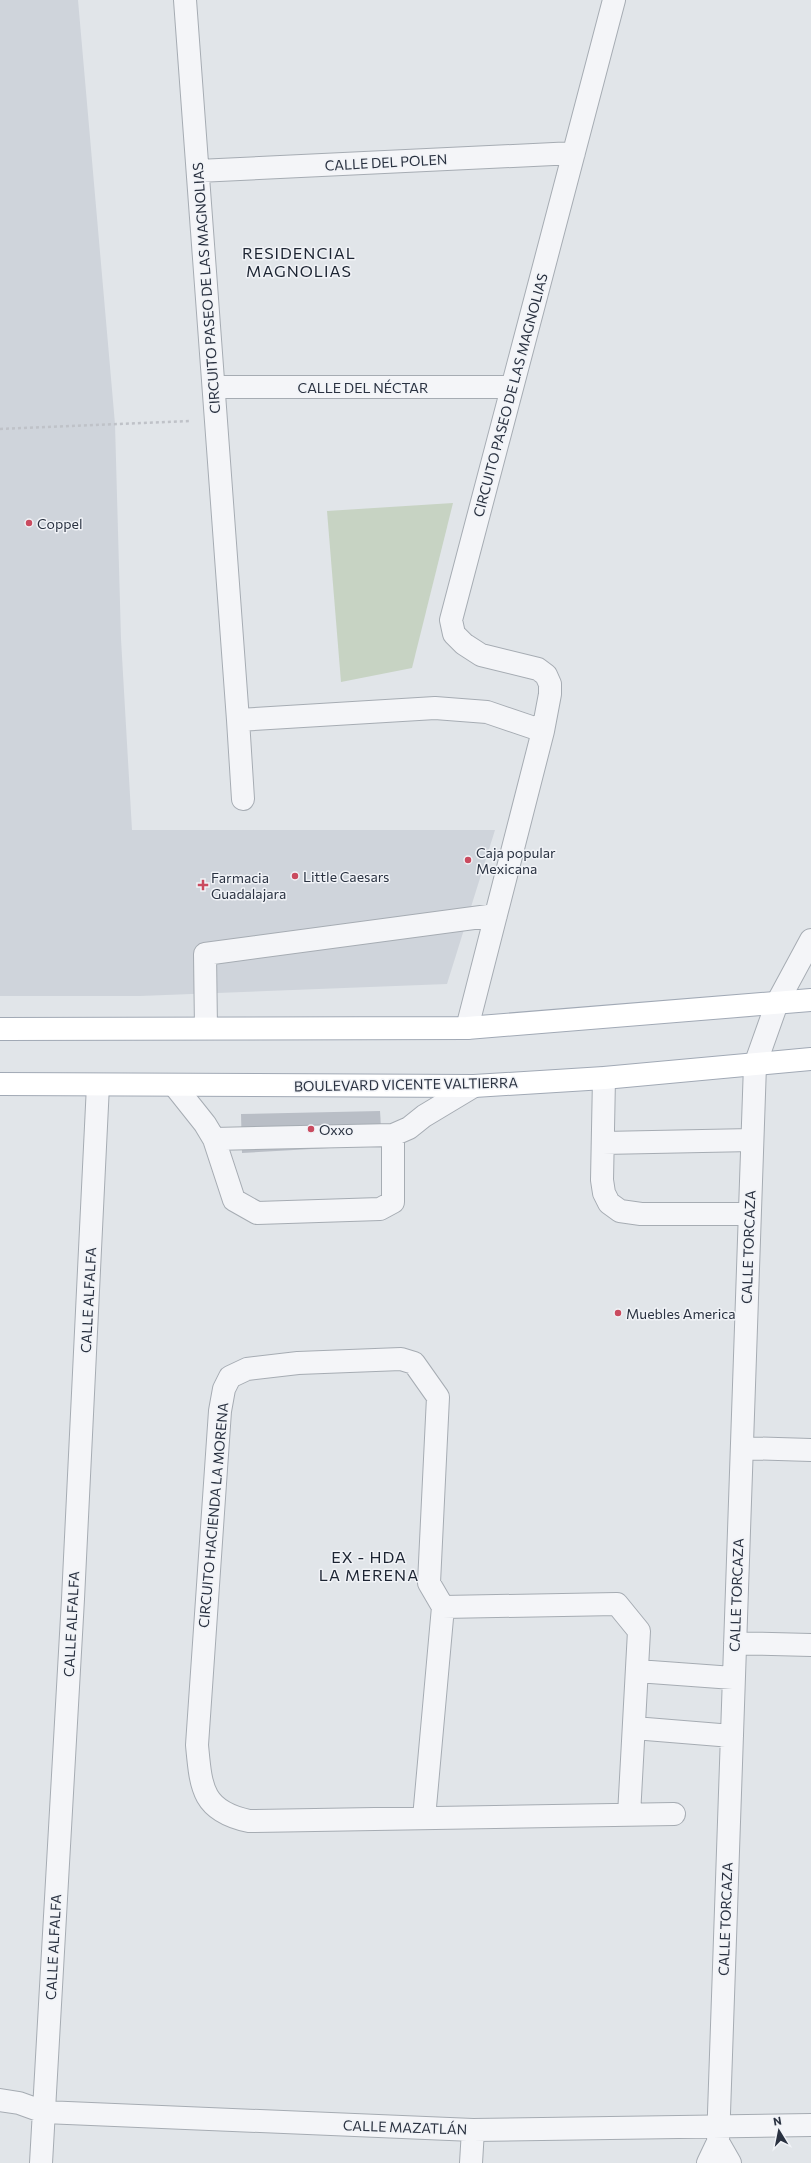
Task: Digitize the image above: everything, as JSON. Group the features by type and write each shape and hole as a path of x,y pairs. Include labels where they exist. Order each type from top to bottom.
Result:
{"main road":[{"path":"0,1028 467,1028 811,1000"},
{"name":"BOULEVARD VICENTE VALTIERRA","path":"0,1084 474,1086 604,1078 811,1060"}],"street":[{"name":"CIRCUITO PASEO DE LAS MAGNOLIAS","path":"185,0 243,799"},
{"name":"CIRCUITO PASEO DE LAS MAGNOLIAS","path":"467,1028 543,731 550,694 550,684 546,675 538,669 481,655 464,644 454,634 451,620 614,0"},
{"name":"CALLE DEL POLEN","path":"198,171 574,153"},
{"name":"CALLE DEL NÉCTAR","path":"214,387 512,387"},
{"path":"238,720 435,708 487,712 543,731"},
{"path":"206,1028 205,954 496,915"},
{"name":"CALLE TORCAZA","path":"718,2134 755,1065 777,1003 811,940"},
{"path":"604,1078 604,1193 610,1203 620,1211 641,1214 749,1214"},
{"name":"CALLE ALFALFA","path":"41,2163 98,1085"},
{"path":"174,1085 205,1124 214,1140 234,1200 257,1213 380,1209 393,1202 393,1135"},
{"path":"214,1140 393,1135 409,1128 424,1116 474,1086"},
{"path":"603,1144 752,1140"},
{"name":"CIRCUITO HACIENDA LA MORENA","path":"442,1607 429,1583 438,1397 414,1363 401,1359 388,1358 298,1363 248,1369 230,1377 224,1389 220,1411 197,1737 200,1776 208,1800 229,1817 249,1821 674,1814"},
{"path":"742,1448 811,1450"},
{"path":"424,1818 442,1607 617,1604 639,1630 629,1815"},
{"path":"735,1643 811,1645"},
{"path":"637,1671 733,1678"},
{"path":"634,1728 732,1736"},
{"name":"CALLE MAZATLÁN","path":"0,2100 19,2103 44,2112 473,2130 718,2134 811,2126"},
{"path":"471,2163 473,2130"},
{"path":"708,2163 718,2134"},
{"path":"718,2134 730,2163"}],"path":[{"path":"0,429 216,420"}],"shaded area":[{"path":"0,0 78,0 115,424 121,639 132,830 495,830 447,984 140,996 0,996"}],"green space":[{"path":"453,503 412,668 341,682 327,511"}],"building":[{"name":"Oxxo","path":"380,1111 382,1145 242,1153 241,1114"}],"place":[{"name":"Coppel","path":"29,523"},
{"name":"Caja popular Mexicana","path":"468,860"},
{"name":"Little Caesars","path":"295,876"},
{"name":"Farmacia Guadalajara","path":"203,885"},
{"name":"Oxxo","path":"311,1129"},
{"name":"Muebles America","path":"618,1313"}],"district":[{"name":"RESIDENCIAL MAGNOLIAS","path":"299,261"},
{"name":"EX - HDA LA MERENA","path":"369,1565"}]}
